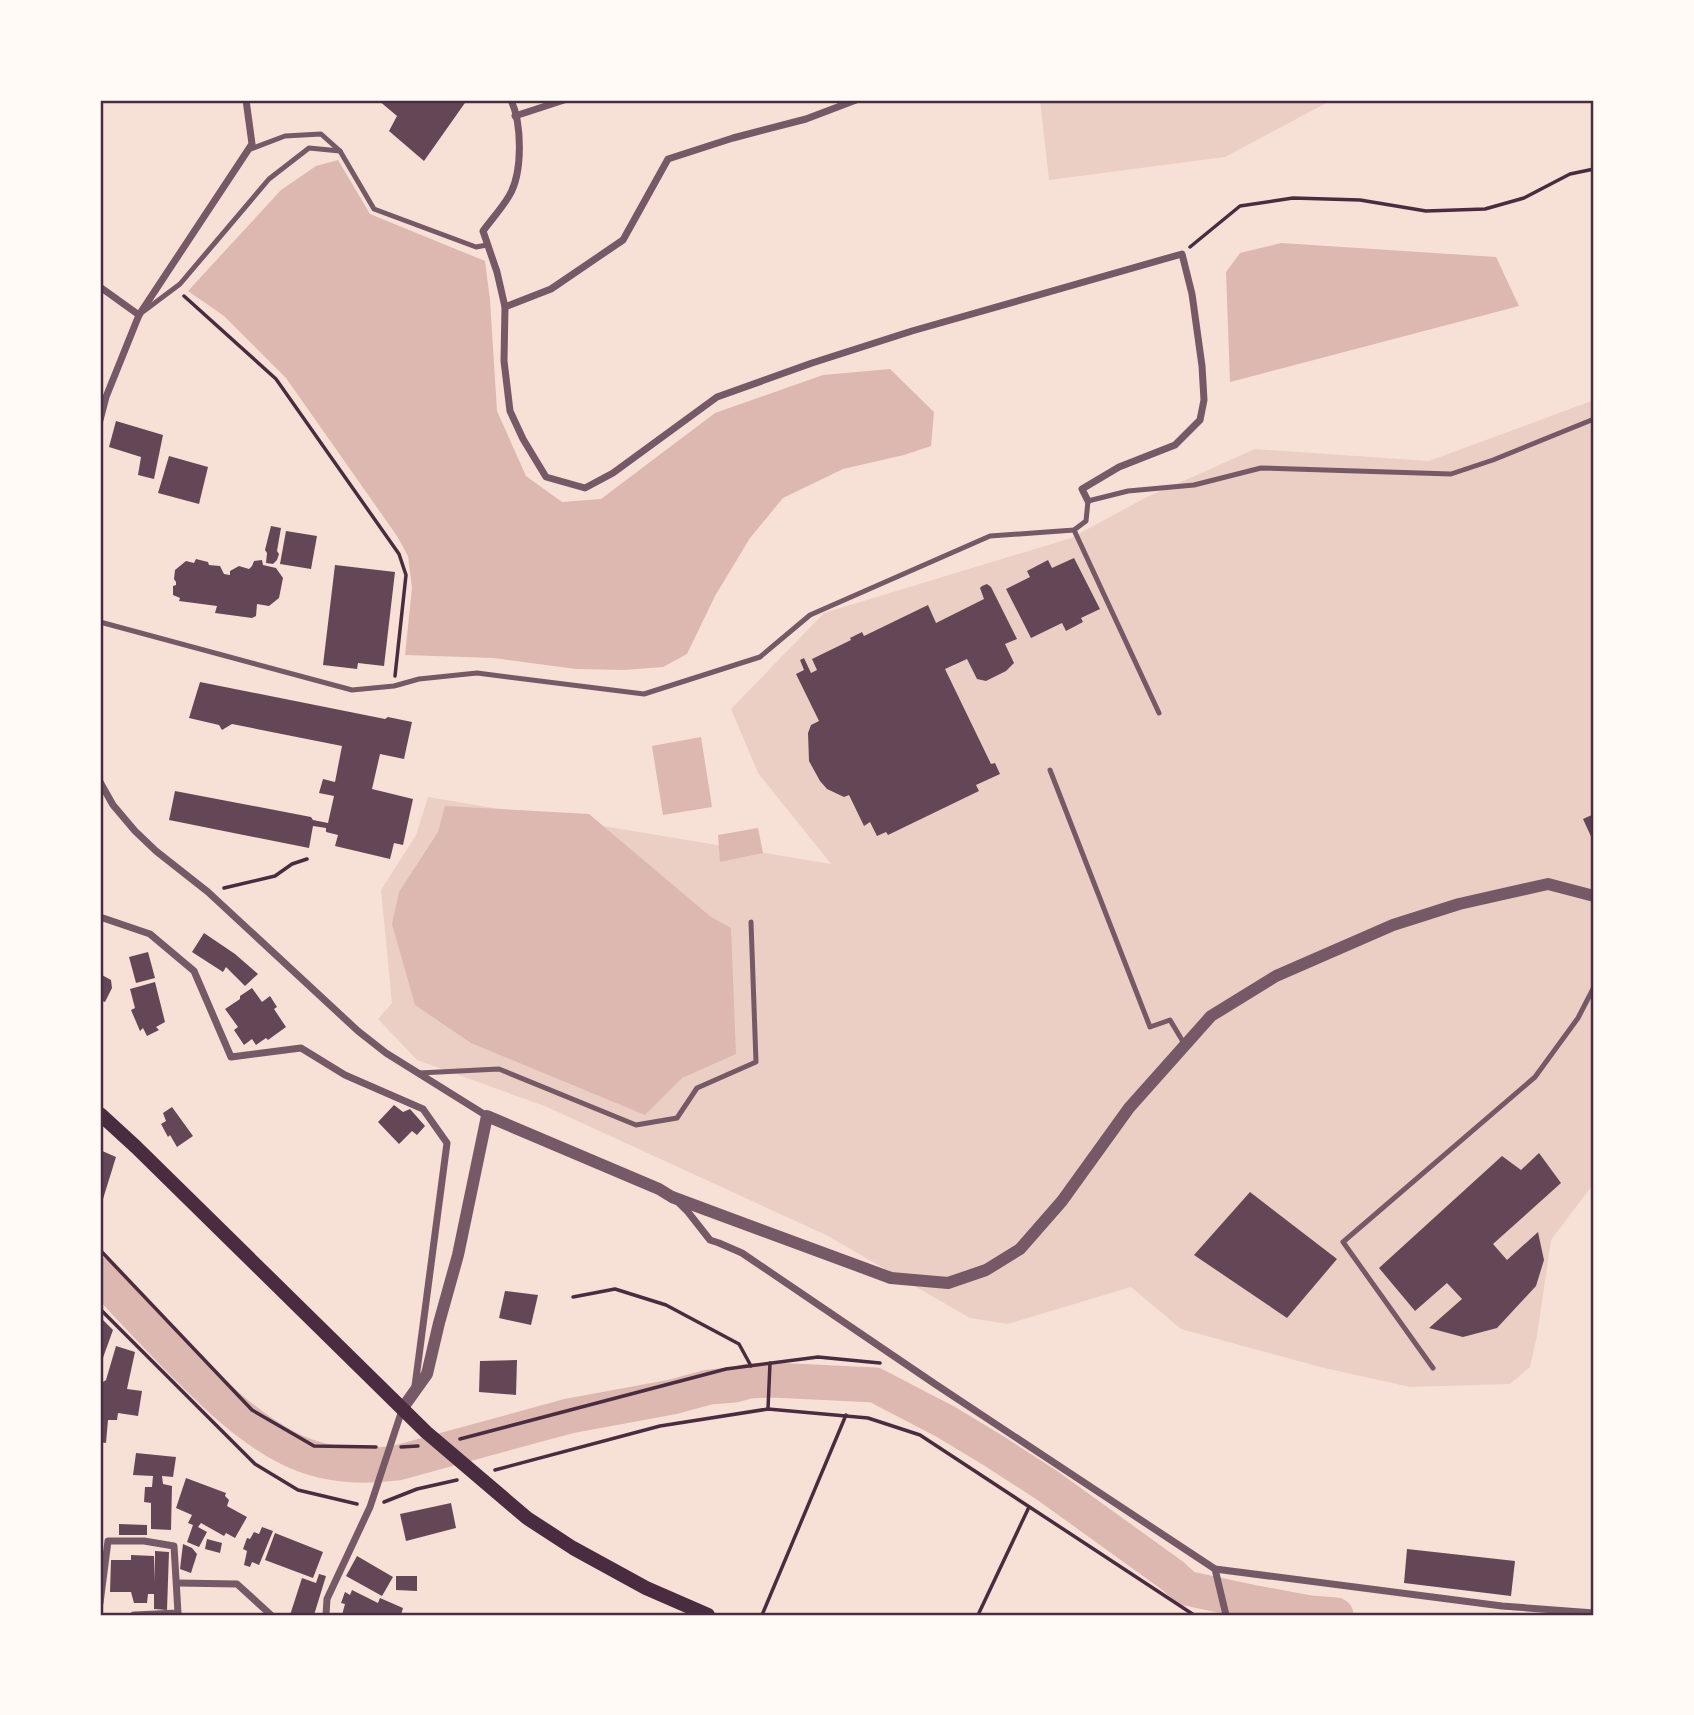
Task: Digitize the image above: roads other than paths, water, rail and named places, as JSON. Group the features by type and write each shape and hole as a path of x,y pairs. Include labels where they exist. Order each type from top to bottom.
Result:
{"main road":[{"path":"100,1114 402,1409 476,1476 527,1518 573,1548 646,1588 708,1615"}],"street":[{"path":"100,420 106,397 139,315 252,144 246,100"},
{"path":"511,100 520,133 519,162 511,194 483,231 505,307 504,361 510,411 546,477 585,488 613,473 716,397 899,335 1182,254 1192,294 1202,366 1204,400 1200,420 1175,445 1119,467 1082,489 1088,501"},
{"path":"516,116 564,100"},
{"path":"505,307 551,289 623,240 668,159 806,119 856,100"},
{"path":"100,287 139,315"},
{"path":"100,782 113,805 135,831 208,892 358,1031 387,1053 487,1116 659,1189 672,1197 891,1278 948,1283 986,1270 1020,1249 1062,1201 1129,1108 1211,1016 1276,976 1393,925 1459,904 1548,884 1594,897"},
{"path":"100,917 150,934 194,971 231,1057 301,1048 345,1075 423,1109 447,1143 414,1392"},
{"path":"326,1615 327,1599 370,1507 402,1409 427,1374 458,1255 487,1116"},
{"path":"672,1197 688,1212 709,1240 742,1253 1214,1569 1502,1606 1594,1613"},
{"path":"100,1603 108,1541 144,1541 174,1546 178,1614 134,1615"},
{"path":"1214,1569 1226,1615"},
{"path":"177,1583 237,1584 271,1615"}],"lane":[{"path":"248,150 285,136 321,134 340,151 374,209 476,247 487,245"},
{"path":"139,315 180,284 269,179 309,148 340,151"},
{"path":"100,622 352,690 477,673 644,694 760,657 810,615 990,536 1074,530 1086,521 1088,501 1128,491 1194,485 1261,468 1451,474 1594,419"},
{"path":"1074,530 1159,713"},
{"path":"1050,770 1150,1027 1170,1020 1185,1045"},
{"path":"419,1073 499,1069 636,1125 677,1118 698,1088 755,1062 751,922"},
{"path":"1433,1368 1343,1242 1535,1077 1578,1018 1594,987"}],"waterway":[{"path":"100,1275 177,1357 229,1407 288,1448 327,1462 355,1465 397,1463 569,1416 749,1381 875,1385 946,1422 1048,1486 1186,1588 1310,1613 1336,1615"}]}
